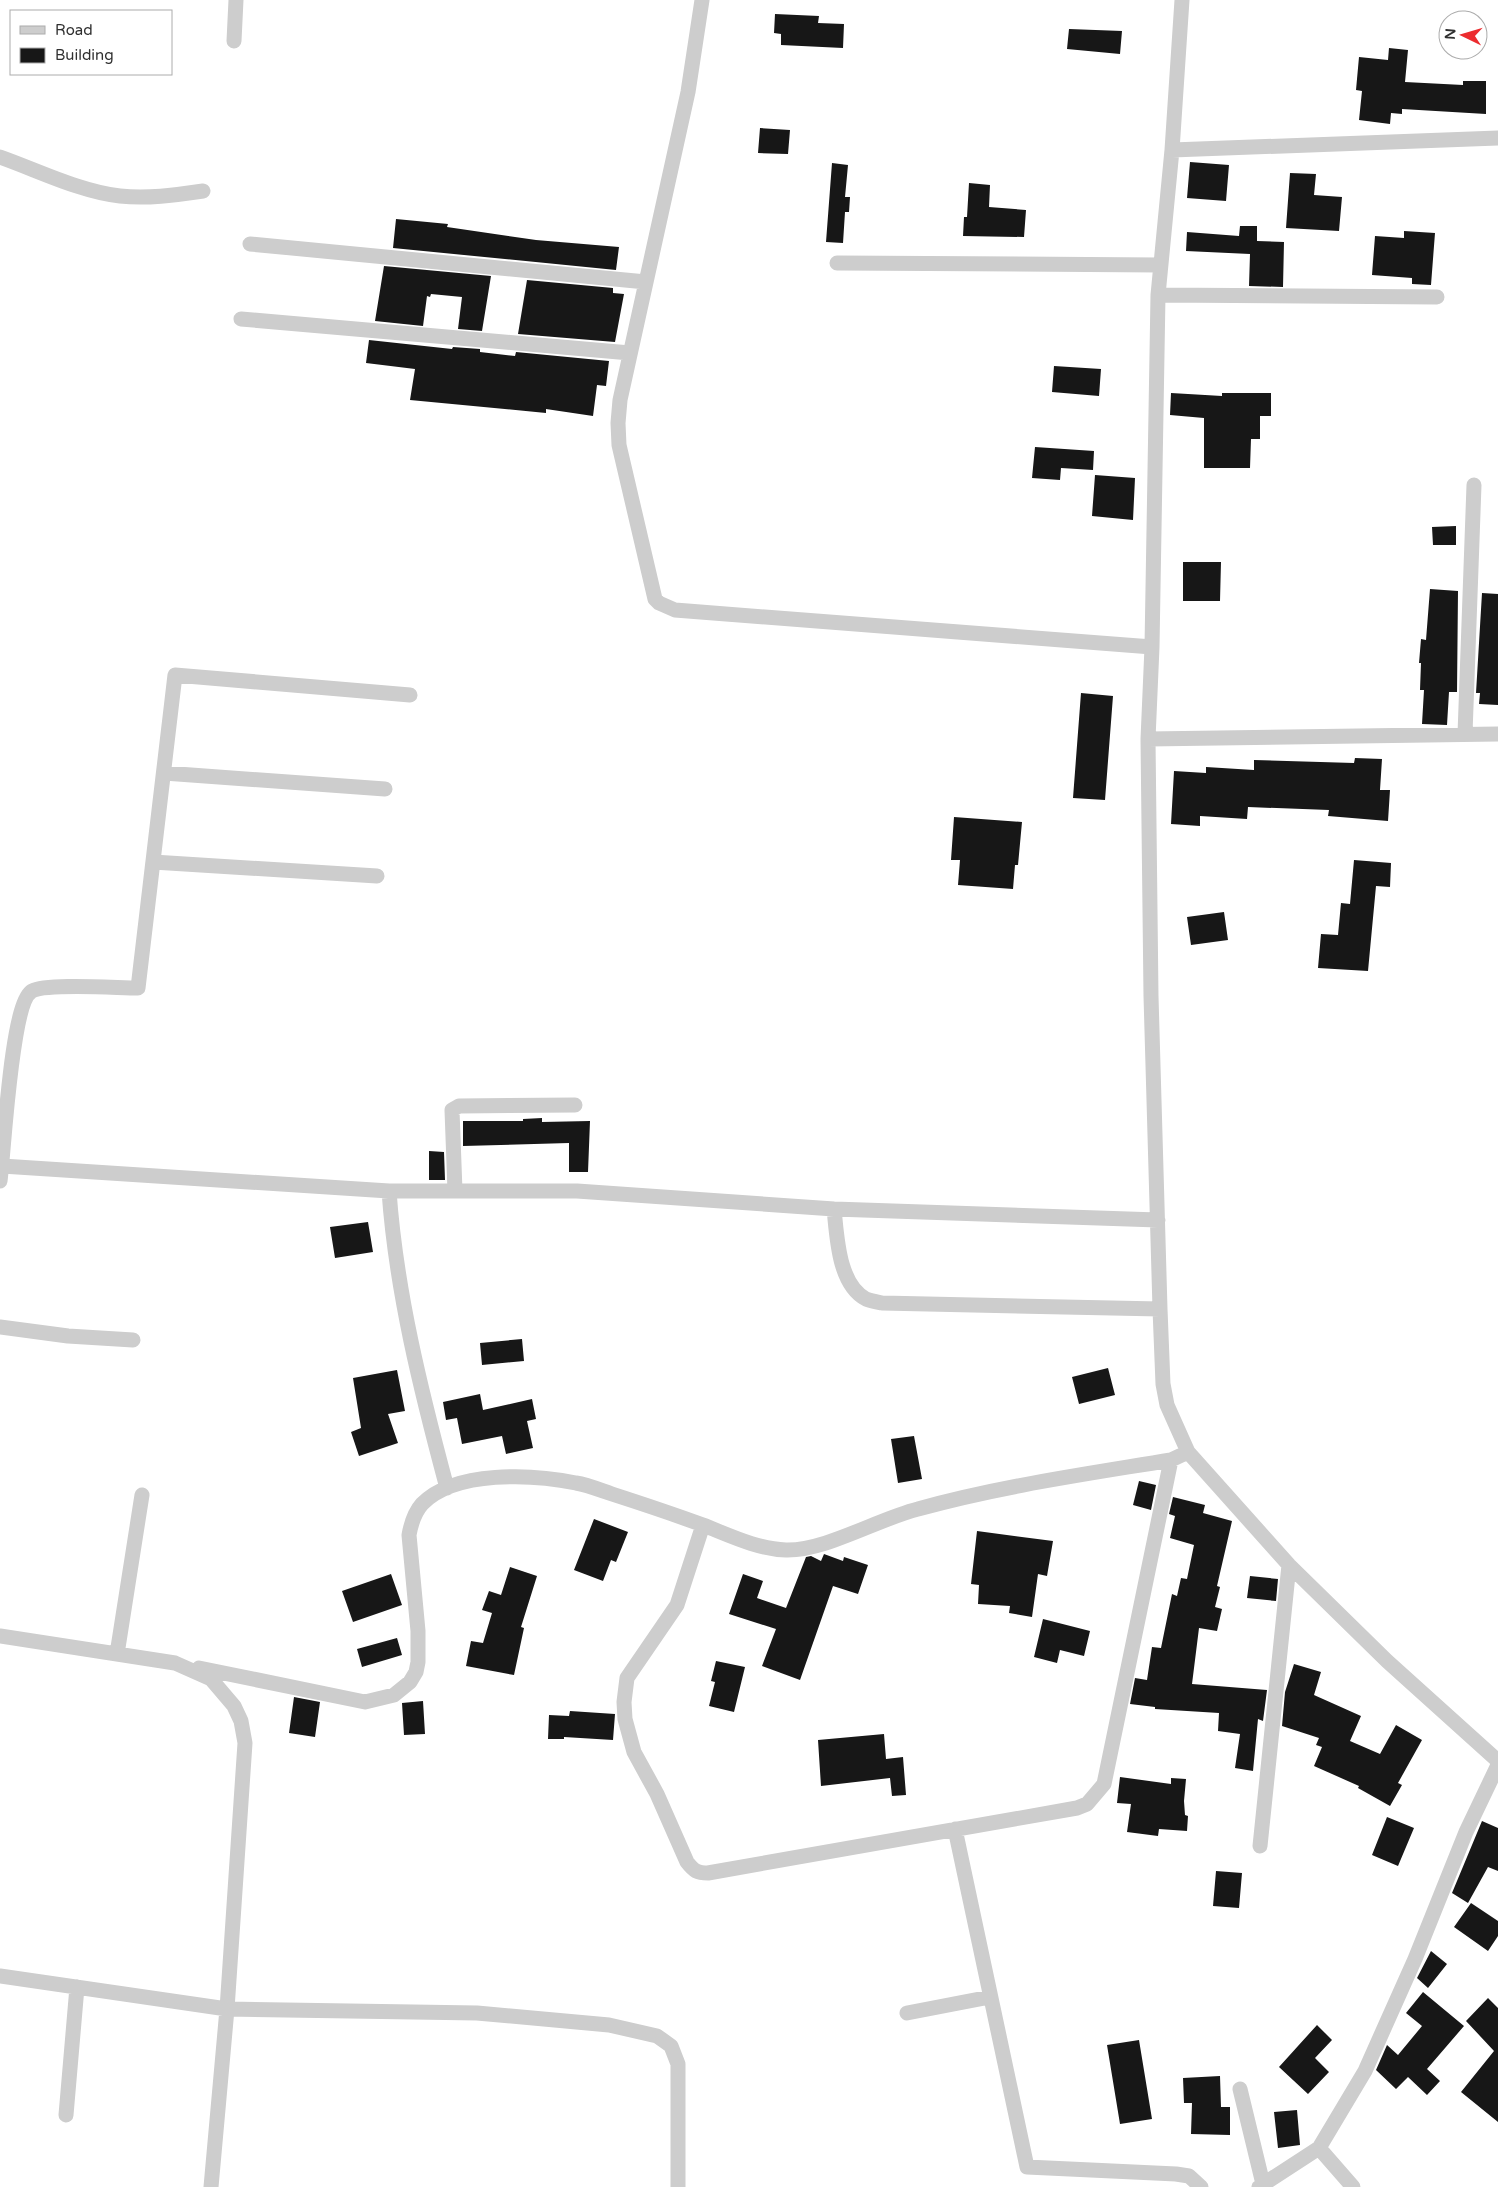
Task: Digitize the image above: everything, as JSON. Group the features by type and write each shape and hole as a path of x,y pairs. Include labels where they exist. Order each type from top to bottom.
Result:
{"street":[{"path":"234,41 236,0"},
{"path":"702,0 688,92 620,400 617,435 651,589 659,603 675,610 1152,647"},
{"path":"1182,0 1172,150 1158,296 1152,647 1148,739 1151,996 1160,1309 1167,1405 1188,1452 1289,1565 1388,1662 1498,1761"},
{"path":"1172,150 1498,138"},
{"path":"0,157 86,188 118,196 157,198 203,191"},
{"path":"250,244 646,282"},
{"path":"837,263 1160,265"},
{"path":"1158,296 1436,297"},
{"path":"241,319 630,353"},
{"path":"1465,734 1474,485"},
{"path":"410,695 175,676 138,988 58,987 33,990 27,995 16,1028 1,1174 389,1190 577,1191 834,1209 1158,1220"},
{"path":"1148,739 1498,734"},
{"path":"164,773 385,789"},
{"path":"153,862 377,876"},
{"path":"455,1191 452,1110 459,1106 575,1105"},
{"path":"389,1190 392,1230 413,1344 447,1488"},
{"path":"834,1209 838,1250 845,1274 857,1292 866,1299 882,1303 1160,1309"},
{"path":"0,1327 68,1336 133,1340"},
{"path":"0,1636 175,1663 365,1702 394,1696 410,1682 416,1672 418,1662 418,1631 409,1536 411,1523 422,1503 447,1488 492,1477 576,1483 756,1545 785,1550 812,1548 918,1509 1036,1483 1171,1460 1188,1452"},
{"path":"702,1525 677,1604 627,1678 624,1702 625,1719 634,1752 657,1794 687,1862 693,1870 699,1873 955,1830 1077,1808 1087,1804 1104,1784 1171,1460"},
{"path":"116,1654 142,1495"},
{"path":"1260,1846 1289,1565"},
{"path":"175,1663 211,1679 234,1706 241,1721 245,1743 227,2009 211,2187"},
{"path":"1240,2089 1261,2186 1319,2148 1364,2070 1415,1959 1466,1832 1498,1765"},
{"path":"955,1830 1027,2167 1176,2174 1189,2176 1201,2187"},
{"path":"0,1976 227,2009 476,2013 609,2026 657,2036 672,2046 678,2064 678,2187"},
{"path":"66,2115 77,1987"},
{"path":"907,2013 990,1997"},
{"path":"1319,2148 1353,2187"}],"building":[{"path":"775,14 819,16 818,23 844,24 843,48 781,45 781,34 774,33"},
{"path":"1069,29 1122,31 1120,54 1067,49"},
{"path":"1389,48 1408,50 1405,82 1463,85 1463,81 1486,81 1486,114 1402,109 1402,114 1391,113 1390,124 1359,120 1362,91 1356,90 1359,57 1388,60"},
{"path":"760,128 790,130 788,154 758,153"},
{"path":"1190,162 1229,165 1226,201 1187,198"},
{"path":"832,163 848,165 845,197 850,197 849,212 845,212 843,243 826,242"},
{"path":"1290,173 1316,174 1314,195 1342,197 1339,231 1286,228"},
{"path":"969,183 990,185 989,207 1026,210 1024,237 963,236 964,217 967,217"},
{"path":"396,219 448,224 447,227 536,240 619,247 616,270 393,248"},
{"path":"1240,226 1257,226 1257,241 1284,242 1283,287 1249,286 1250,254 1186,251 1187,232 1239,236"},
{"path":"1404,231 1435,233 1431,285 1412,284 1412,278 1372,275 1375,236 1404,238"},
{"path":"384,266 491,276 482,331 458,329 462,297 431,294 430,297 427,296 423,326 375,321"},
{"path":"527,280 613,288 613,293 624,294 615,342 518,334"},
{"path":"369,340 452,349 453,347 480,349 480,352 515,356 516,352 609,361 606,386 597,385 593,416 546,409 546,413 410,400 415,369 366,363"},
{"path":"1054,366 1101,369 1099,396 1052,392"},
{"path":"1171,393 1222,396 1222,393 1271,393 1271,416 1260,416 1260,439 1251,439 1250,468 1204,468 1204,418 1170,415"},
{"path":"1035,447 1094,451 1093,470 1061,468 1060,480 1032,478"},
{"path":"1095,475 1135,478 1133,520 1092,516"},
{"path":"1456,526 1456,545 1433,545 1432,527"},
{"path":"1183,562 1221,562 1220,601 1183,601"},
{"path":"1430,589 1458,591 1457,692 1449,692 1447,725 1422,724 1424,690 1420,690 1421,663 1419,663 1421,639 1426,640"},
{"path":"1482,593 1498,594 1498,705 1479,704 1480,693 1476,693"},
{"path":"1081,693 1113,696 1105,800 1073,798"},
{"path":"1355,758 1382,759 1380,790 1390,790 1388,821 1328,816 1329,810 1248,807 1247,819 1200,816 1200,826 1171,824 1174,771 1206,773 1206,767 1254,770 1254,760 1354,763"},
{"path":"954,817 1022,822 1018,865 1015,865 1013,889 958,885 960,860 951,860"},
{"path":"1354,860 1391,863 1390,887 1376,886 1368,971 1318,968 1321,934 1338,935 1341,903 1350,904"},
{"path":"1224,912 1228,940 1191,945 1187,917"},
{"path":"542,1118 542,1122 590,1121 588,1172 569,1172 569,1143 463,1146 463,1121 523,1121 523,1119"},
{"path":"429,1151 444,1152 445,1180 429,1180"},
{"path":"368,1222 373,1252 335,1258 330,1227"},
{"path":"522,1339 524,1361 482,1365 480,1343"},
{"path":"1108,1368 1115,1395 1079,1404 1072,1377"},
{"path":"397,1370 405,1411 388,1414 398,1443 359,1456 351,1432 361,1428 353,1378"},
{"path":"480,1394 483,1410 532,1399 536,1419 527,1421 533,1448 506,1454 502,1436 462,1444 457,1418 446,1420 443,1402"},
{"path":"914,1436 922,1479 898,1483 891,1439"},
{"path":"1139,1481 1156,1485 1151,1510 1133,1505"},
{"path":"1173,1497 1205,1505 1203,1513 1232,1521 1217,1586 1220,1587 1215,1607 1222,1609 1217,1631 1199,1628 1192,1684 1267,1690 1263,1721 1258,1719 1253,1771 1235,1768 1240,1734 1218,1731 1219,1713 1155,1709 1155,1707 1130,1704 1135,1678 1147,1680 1152,1647 1161,1648 1172,1594 1177,1596 1181,1578 1187,1579 1194,1545 1170,1538 1175,1516 1169,1514"},
{"path":"594,1519 628,1532 616,1562 611,1560 603,1581 574,1570"},
{"path":"977,1531 1053,1541 1047,1576 1038,1574 1032,1617 1009,1613 1010,1606 978,1604 979,1585 971,1584"},
{"path":"824,1554 843,1561 844,1557 868,1565 858,1594 833,1586 800,1680 762,1666 776,1629 729,1614 743,1574 763,1581 757,1598 786,1608 806,1557 811,1556 821,1561"},
{"path":"510,1567 537,1576 521,1627 524,1628 514,1675 466,1666 471,1641 483,1643 492,1613 482,1610 489,1591 501,1595"},
{"path":"391,1574 402,1605 353,1622 342,1591"},
{"path":"1250,1576 1278,1579 1276,1601 1247,1598"},
{"path":"1043,1619 1090,1631 1084,1656 1060,1650 1057,1663 1034,1657"},
{"path":"397,1638 402,1655 362,1667 357,1649"},
{"path":"716,1661 745,1667 734,1712 709,1706 715,1682 711,1681"},
{"path":"1294,1664 1321,1672 1314,1695 1361,1716 1350,1741 1380,1754 1396,1725 1422,1740 1398,1783 1402,1785 1390,1806 1358,1788 1359,1786 1314,1766 1322,1747 1316,1745 1319,1738 1282,1726 1285,1692"},
{"path":"294,1697 320,1702 315,1737 289,1733"},
{"path":"423,1701 425,1734 404,1735 402,1703"},
{"path":"570,1711 615,1714 613,1740 564,1737 564,1739 548,1739 549,1715 569,1716"},
{"path":"884,1734 886,1759 903,1757 906,1795 892,1796 890,1778 821,1786 818,1740"},
{"path":"1120,1777 1171,1784 1171,1778 1186,1779 1184,1801 1185,1815 1188,1816 1187,1831 1159,1829 1158,1836 1127,1832 1131,1804 1117,1803"},
{"path":"1387,1817 1414,1828 1398,1866 1372,1855"},
{"path":"1482,1821 1498,1828 1498,1871 1488,1867 1468,1903 1452,1893"},
{"path":"1216,1871 1242,1873 1239,1908 1213,1906"},
{"path":"1471,1903 1498,1921 1498,1936 1488,1951 1454,1927"},
{"path":"1431,1951 1447,1964 1428,1988 1417,1978"},
{"path":"1423,1992 1464,2026 1427,2069 1440,2081 1427,2095 1408,2077 1396,2089 1376,2070 1387,2045 1398,2055 1422,2026 1406,2013"},
{"path":"1488,1998 1498,2008 1498,2122 1461,2092 1494,2051 1466,2021"},
{"path":"1317,2025 1332,2040 1315,2058 1329,2072 1308,2094 1279,2067"},
{"path":"1139,2040 1152,2119 1120,2124 1107,2045"},
{"path":"1220,2076 1221,2107 1230,2107 1230,2135 1191,2134 1192,2103 1184,2103 1183,2078"},
{"path":"1297,2110 1300,2145 1278,2148 1274,2112"}]}
